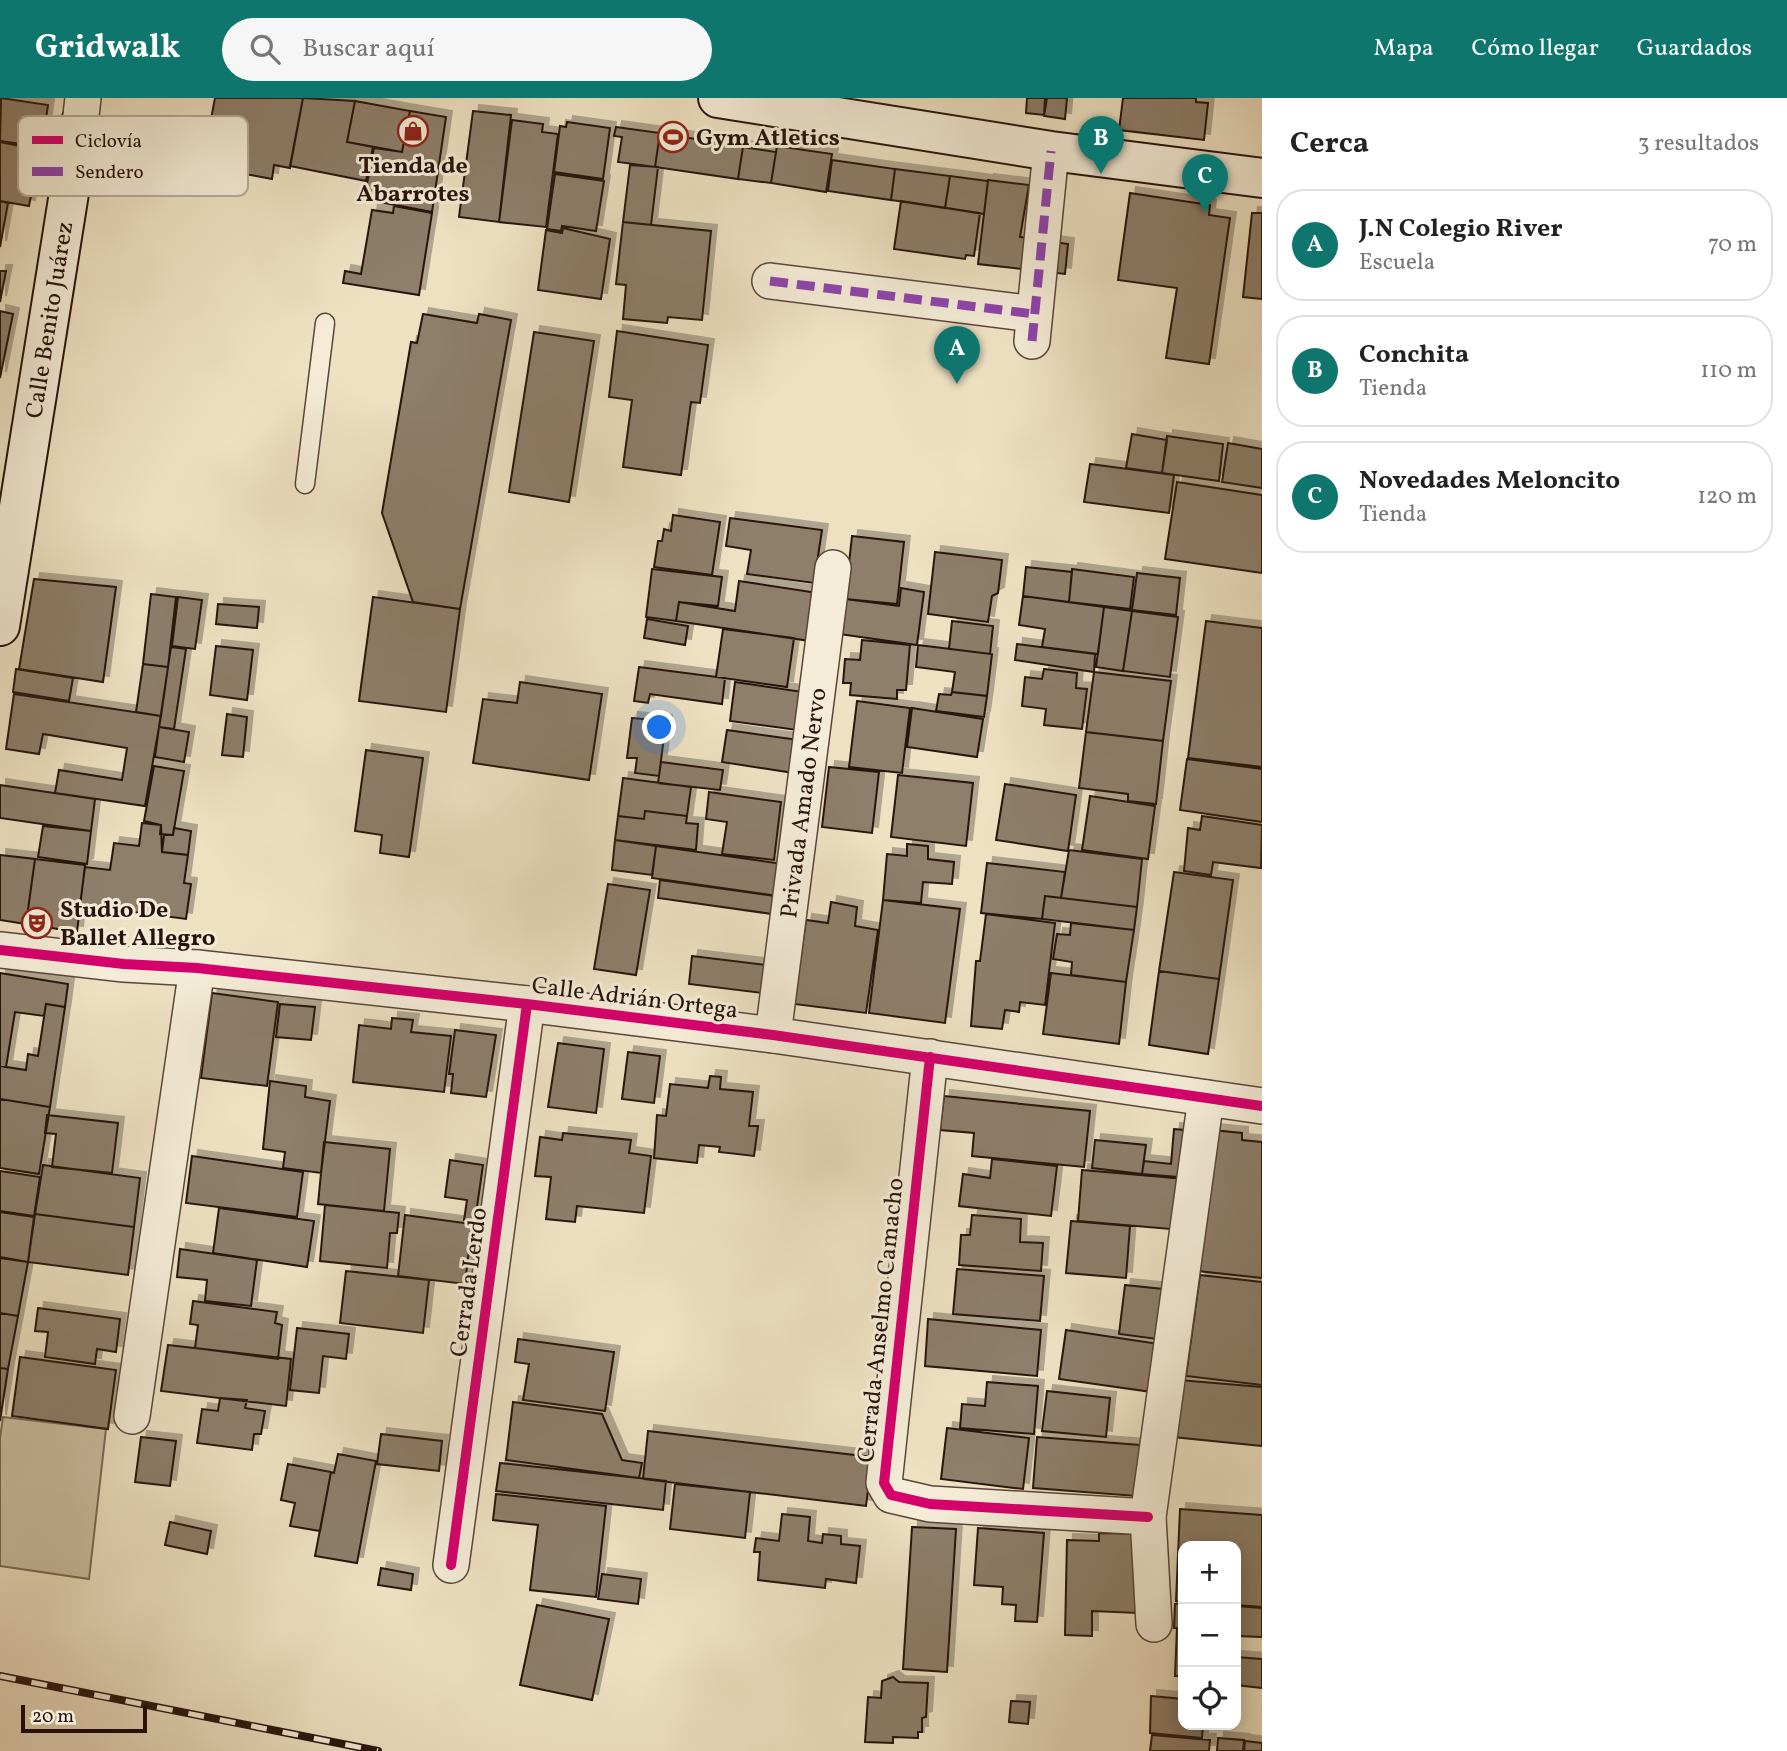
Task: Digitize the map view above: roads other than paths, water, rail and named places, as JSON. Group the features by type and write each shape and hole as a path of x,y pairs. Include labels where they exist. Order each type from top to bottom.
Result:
{"main road":[{"path":"718,98 1051,152 1262,178"},
{"name":"Calle Benito Juárez","path":"0,626 68,196"}],"street":[{"path":"770,281 1033,328 1051,152"},
{"name":"Privada Amado Nervo","path":"773,1035 834,568"},
{"name":"Calle Adrián Ortega","path":"0,950 124,964 197,968 527,1004 773,1035 1262,1106"},
{"path":"132,1416 197,968"},
{"name":"Cerrada Lerdo","path":"451,1565 527,1004"},
{"name":"Cerrada Anselmo Camacho","path":"930,1057 884,1483 891,1495 930,1504 1148,1517"},
{"path":"1154,1624 1148,1517 1206,1098"}],"lane":[{"path":"305,484 325,323"}],"railway":[{"path":"0,1676 378,1751"}],"place":[{"name":"Tienda de Abarrotes","path":"413,131"},
{"name":"Gym Atletics","path":"673,137"},
{"name":"Conchita","path":"1101,174"},
{"name":"Novedades Meloncito","path":"1205,212"},
{"name":"J.N Colegio River","path":"957,384"},
{"name":"Studio De Ballet Allegro","path":"37,923"}]}
